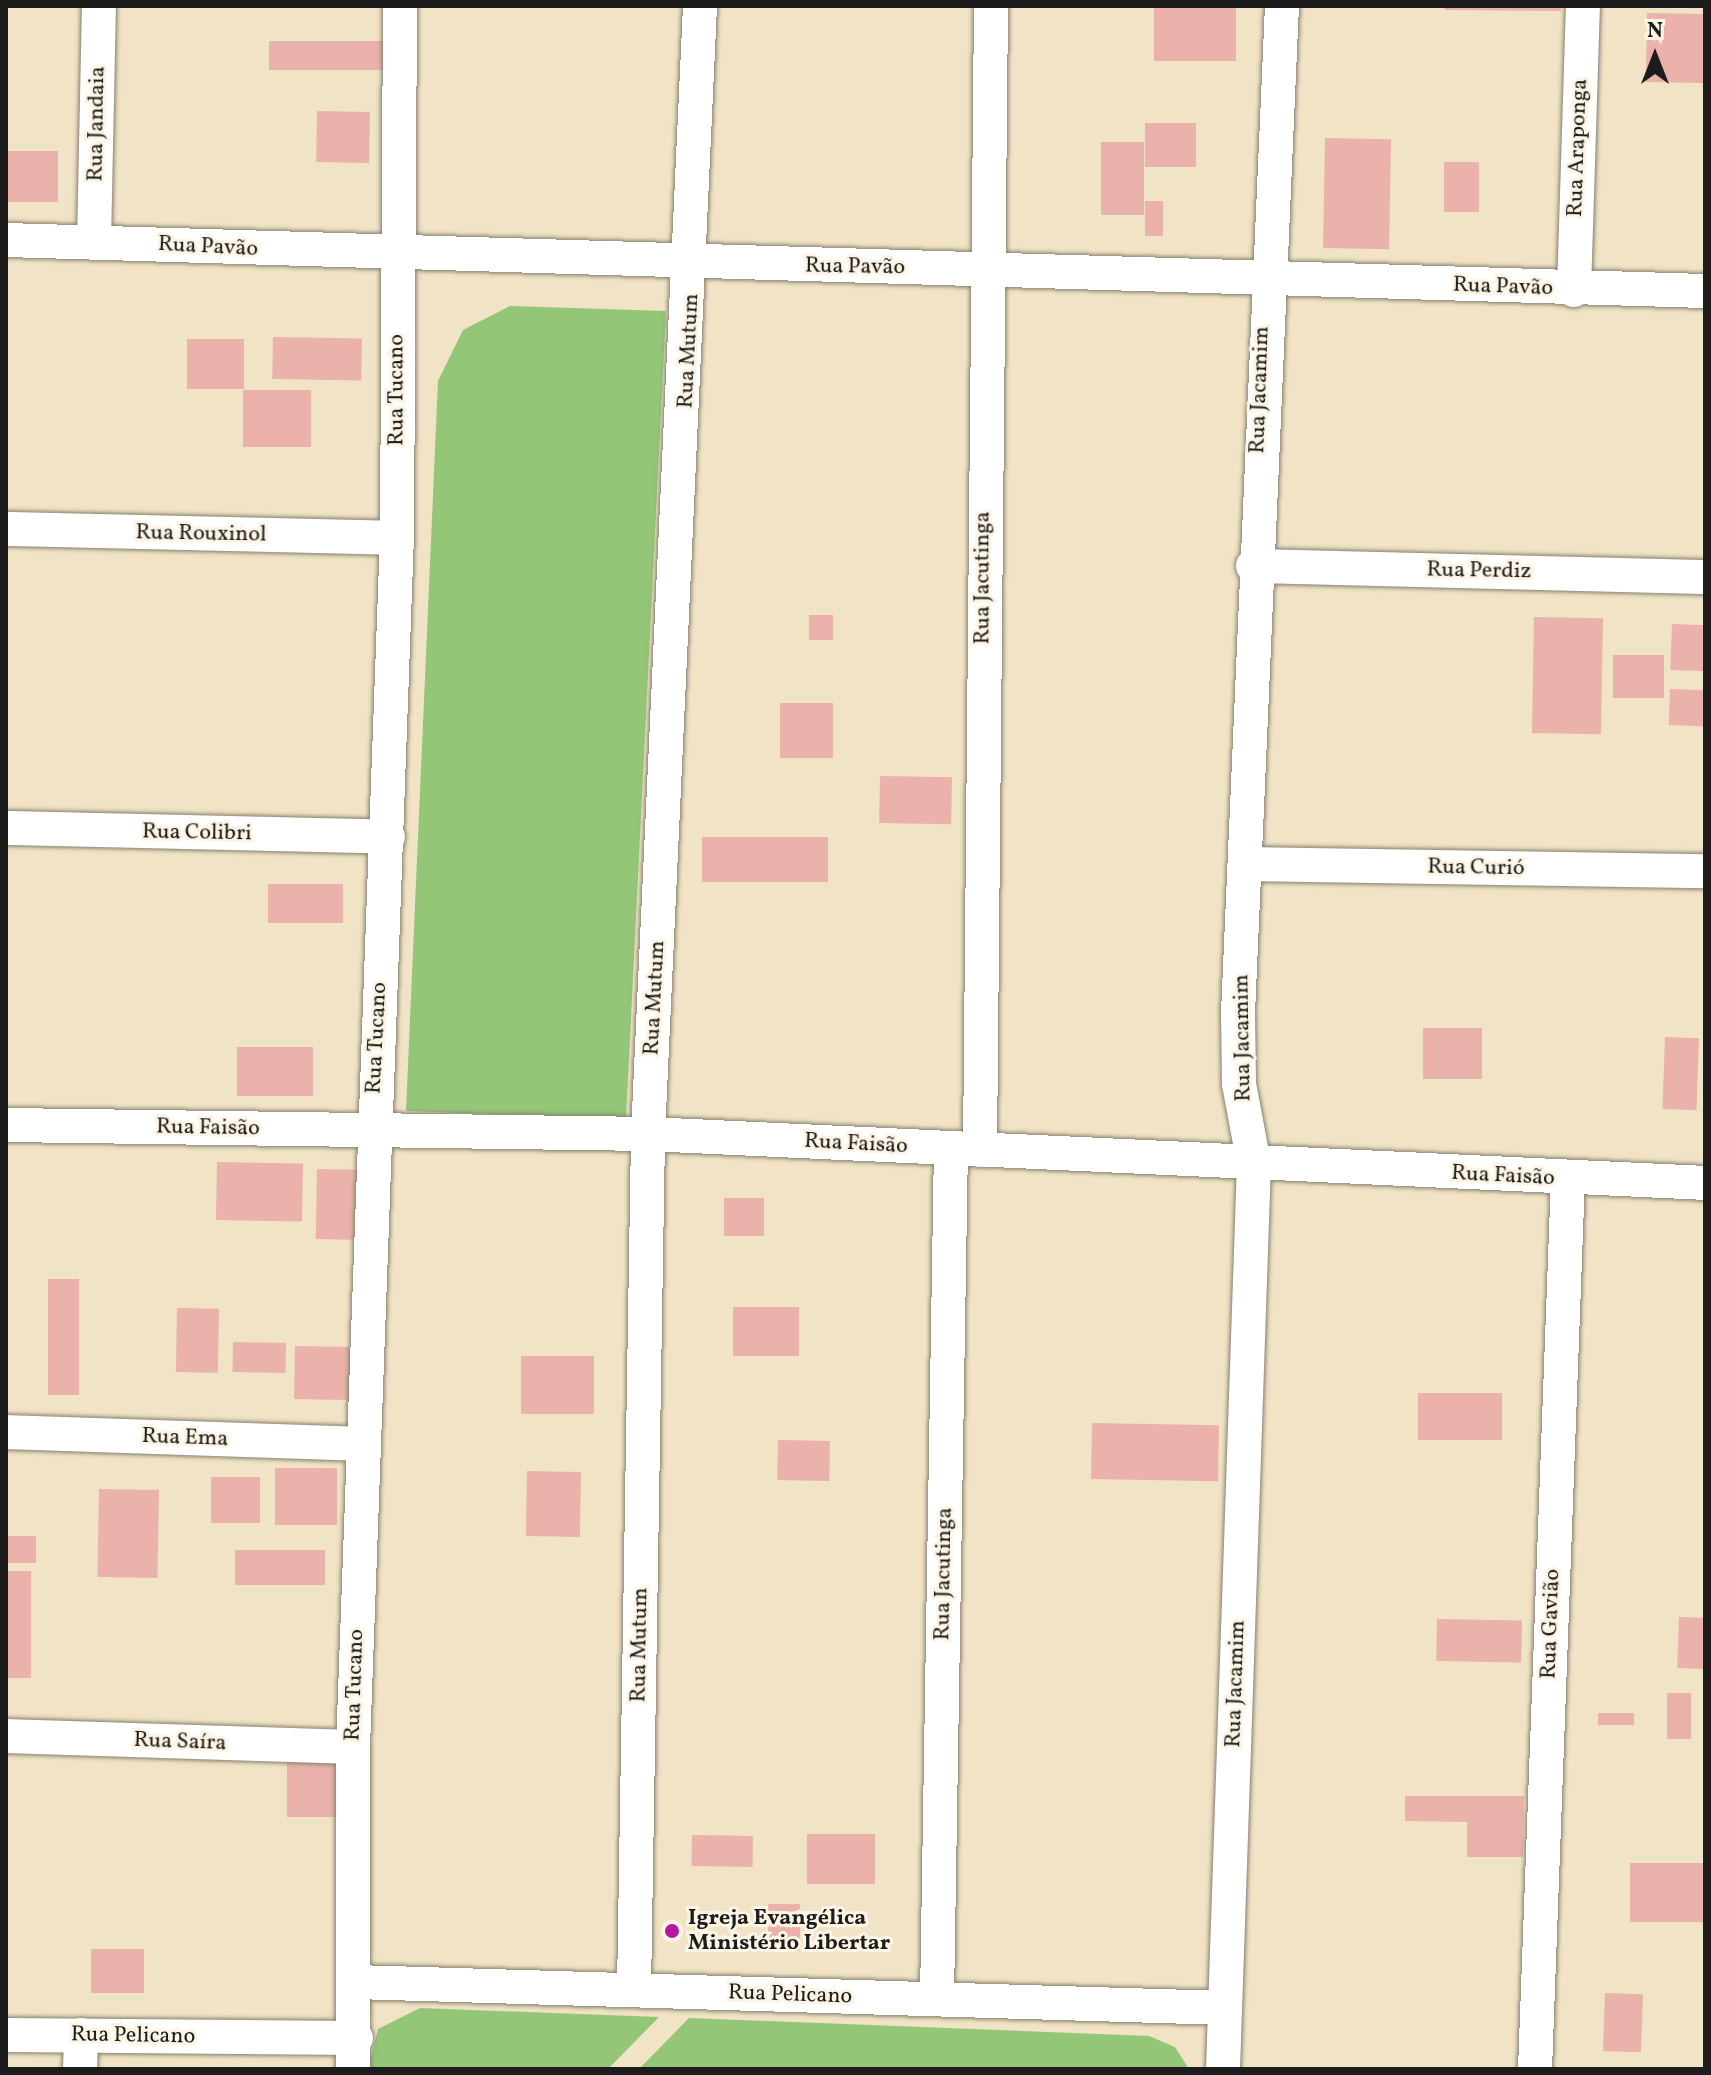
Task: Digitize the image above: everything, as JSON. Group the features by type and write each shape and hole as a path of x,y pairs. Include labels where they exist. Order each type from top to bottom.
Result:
{"street":[{"name":"Rua Jandaia","path":"94,242 99,6"},
{"name":"Rua Tucano","path":"354,2054 353,1747 372,1130 388,837 397,538 396,255 400,6"},
{"name":"Rua Mutum","path":"634,1990 648,1134 693,265 700,6"},
{"name":"Rua Jacutinga","path":"937,1999 965,1149 991,6"},
{"name":"Rua Jacamim","path":"1223,2069 1254,1164 1239,1084 1253,566 1265,276 1282,6"},
{"name":"Rua Araponga","path":"1574,290 1583,6"},
{"name":"Rua Pavão","path":"6,240 693,265 985,268 1265,276 1574,290 1705,291"},
{"name":"Rua Rouxinol","path":"6,529 397,538"},
{"name":"Rua Perdiz","path":"1253,566 1705,577"},
{"name":"Rua Colibri","path":"6,828 388,837"},
{"name":"Rua Curió","path":"1246,864 1705,871"},
{"name":"Rua Faisão","path":"6,1125 648,1134 1705,1183"},
{"name":"Rua Gavião","path":"1535,2069 1568,1179"},
{"name":"Rua Ema","path":"6,1432 364,1444"},
{"name":"Rua Saíra","path":"6,1736 353,1747"},
{"name":"Rua Pelicano","path":"355,1982 1225,2008"},
{"name":"Rua Pelicano","path":"6,2035 81,2035 354,2054"},
{"path":"80,2069 81,2035"}],"green space":[{"path":"510,306 666,311 626,1119 406,1111 438,381 463,330"},
{"path":"420,2008 659,2017 608,2069 368,2069 378,2029"},
{"path":"689,2018 1149,2036 1175,2047 1189,2069 639,2069"}],"building":[{"path":"1445,6 1561,6 1561,11 1445,10"},
{"path":"1154,7 1236,7 1236,61 1154,61"},
{"path":"1647,13 1705,14 1704,83 1646,82"},
{"path":"269,41 385,41 385,70 269,70"},
{"path":"317,111 370,112 369,163 316,162"},
{"path":"1145,123 1196,123 1196,167 1145,167"},
{"path":"1325,138 1391,139 1389,249 1323,248"},
{"path":"1101,142 1144,142 1144,215 1101,215"},
{"path":"6,151 58,151 58,202 6,202"},
{"path":"1444,162 1479,162 1479,212 1444,212"},
{"path":"1145,201 1163,201 1163,236 1145,236"},
{"path":"273,337 362,339 361,381 272,379"},
{"path":"187,339 244,339 244,389 187,389"},
{"path":"243,390 311,390 311,447 243,447"},
{"path":"809,615 833,615 833,640 809,640"},
{"path":"1534,617 1603,618 1601,734 1532,733"},
{"path":"1672,624 1705,625 1703,671 1670,670"},
{"path":"1613,655 1664,655 1664,698 1613,698"},
{"path":"1670,689 1705,690 1704,726 1669,725"},
{"path":"780,703 833,703 833,758 780,758"},
{"path":"880,776 952,777 951,824 879,823"},
{"path":"702,837 828,837 828,882 702,882"},
{"path":"268,884 343,884 343,923 268,923"},
{"path":"1423,1028 1482,1028 1482,1079 1423,1079"},
{"path":"1665,1037 1699,1038 1696,1110 1662,1109"},
{"path":"237,1047 313,1047 313,1096 237,1096"},
{"path":"217,1162 303,1164 302,1221 216,1220"},
{"path":"317,1169 368,1170 367,1240 316,1239"},
{"path":"724,1198 764,1198 764,1236 724,1236"},
{"path":"48,1279 79,1279 79,1395 48,1395"},
{"path":"733,1307 799,1307 799,1356 733,1356"},
{"path":"177,1308 219,1309 218,1373 176,1372"},
{"path":"233,1342 286,1343 285,1373 232,1372"},
{"path":"295,1346 352,1347 351,1400 294,1399"},
{"path":"521,1356 594,1356 594,1414 521,1414"},
{"path":"1418,1393 1502,1393 1502,1440 1418,1440"},
{"path":"1092,1423 1219,1425 1218,1481 1091,1479"},
{"path":"778,1440 830,1441 829,1481 777,1480"},
{"path":"275,1468 337,1468 337,1525 275,1525"},
{"path":"527,1471 581,1472 580,1537 526,1536"},
{"path":"211,1477 260,1477 260,1523 211,1523"},
{"path":"99,1489 159,1490 157,1578 97,1577"},
{"path":"6,1536 36,1536 36,1563 6,1563"},
{"path":"235,1550 325,1550 325,1585 235,1585"},
{"path":"6,1571 31,1571 31,1678 6,1678"},
{"path":"1679,1617 1705,1618 1703,1669 1677,1668"},
{"path":"1437,1619 1522,1620 1521,1662 1436,1661"},
{"path":"1667,1693 1691,1693 1691,1739 1667,1739"},
{"path":"1598,1713 1634,1713 1634,1725 1598,1725"},
{"path":"287,1760 342,1760 342,1817 287,1817"},
{"path":"1405,1796 1524,1796 1523,1857 1467,1857 1467,1822 1405,1821"},
{"path":"807,1834 875,1834 875,1884 807,1884"},
{"path":"692,1835 753,1836 752,1867 691,1866"},
{"path":"1630,1863 1704,1863 1704,1922 1630,1922"},
{"path":"768,1904 800,1904 800,1951 768,1951"},
{"path":"91,1949 144,1949 144,1993 91,1993"},
{"path":"1605,1993 1643,1994 1641,2052 1603,2051"}],"place":[{"name":"Igreja Evangélica Ministério Libertar","path":"672,1931"}]}
